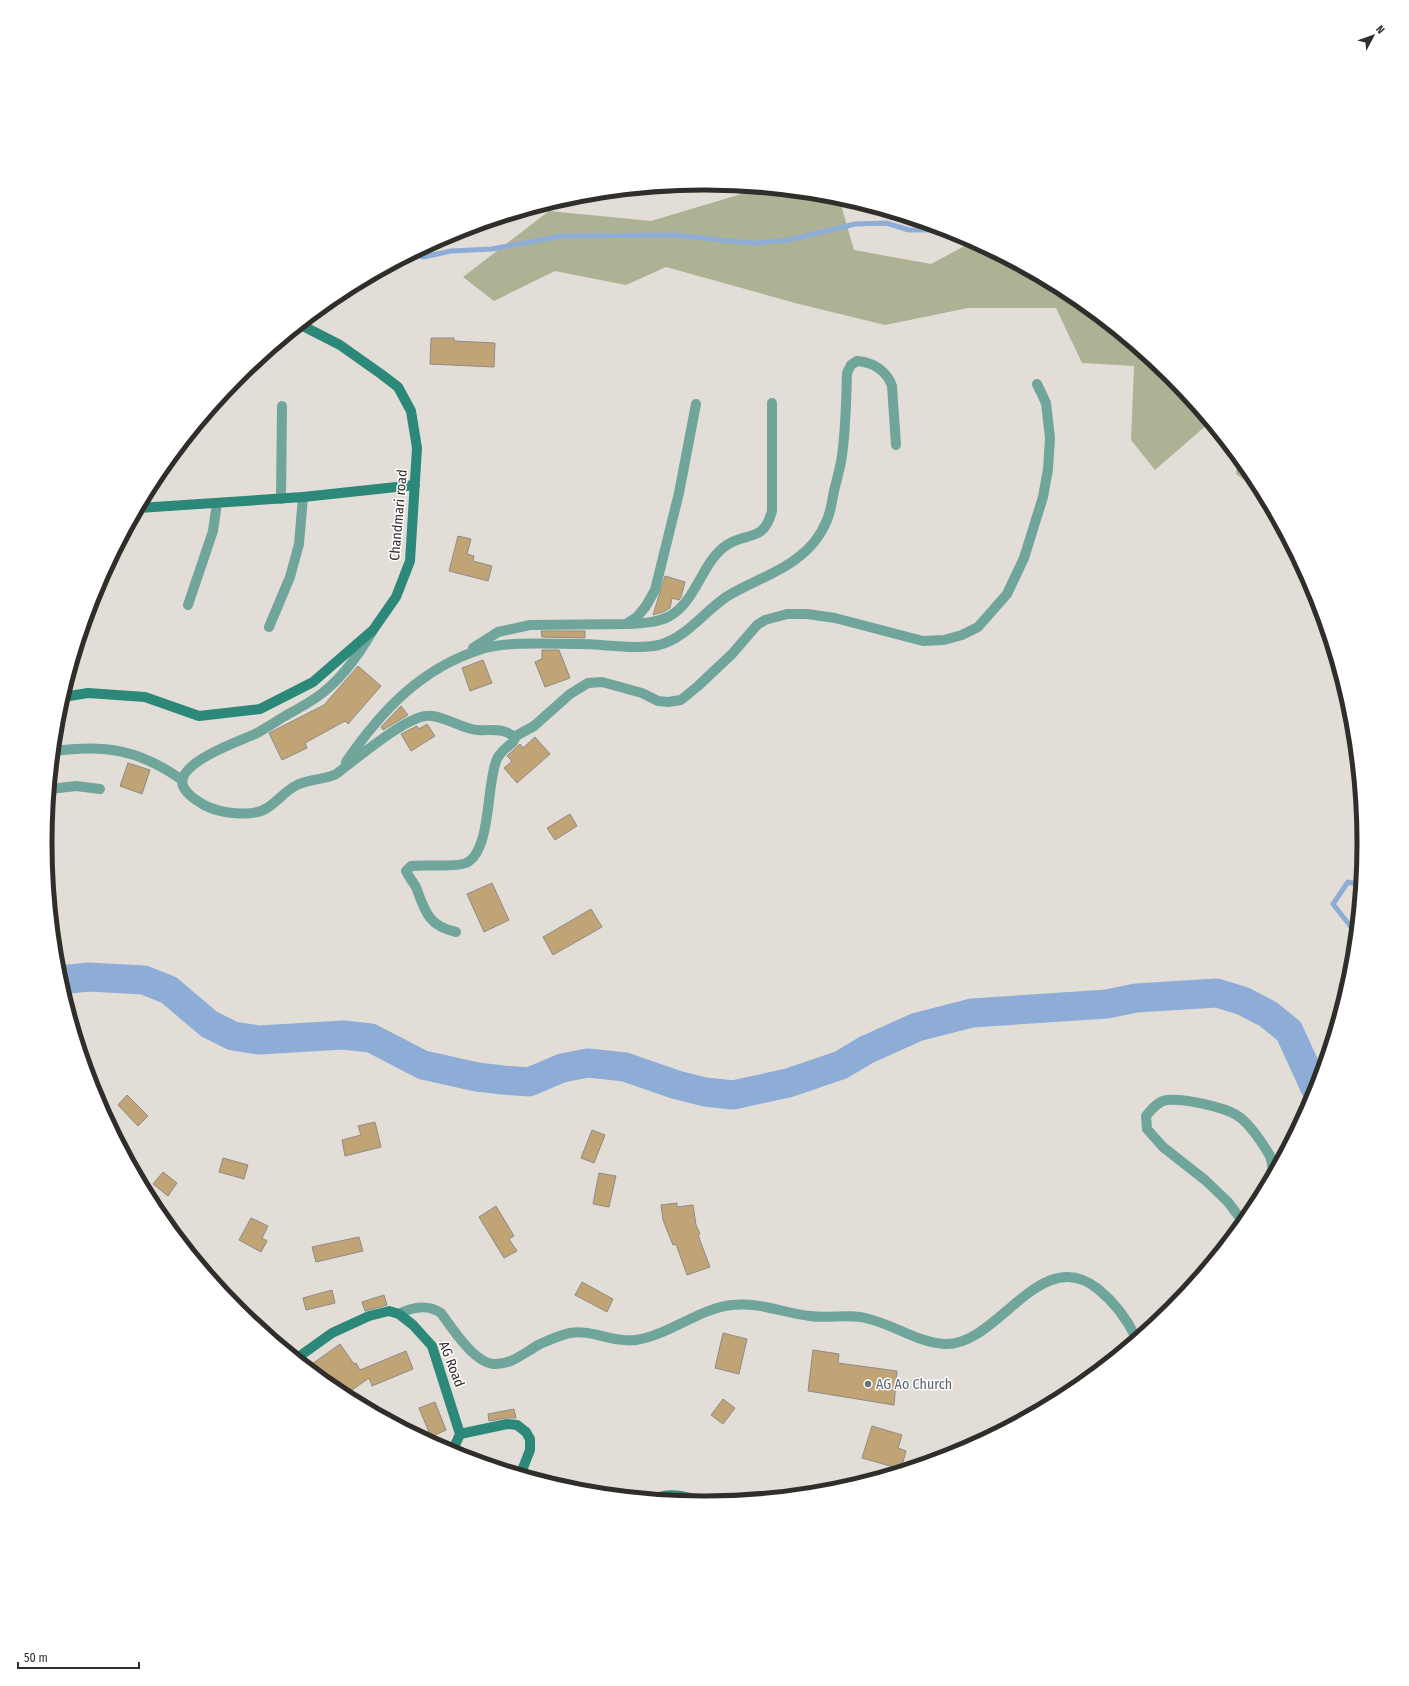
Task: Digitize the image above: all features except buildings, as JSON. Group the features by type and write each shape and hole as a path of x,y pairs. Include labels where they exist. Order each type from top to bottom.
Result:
{"main road":[{"name":"Chandmari road","path":"69,696 88,693 145,697 199,716 260,709 313,682 373,630 396,597 410,561 417,448 411,412 398,387 340,345 305,327"},
{"path":"145,508 281,499 415,486"},
{"path":"300,1356 332,1333 369,1316 388,1311 399,1314"},
{"name":"AG Road","path":"399,1314 413,1325 432,1346 460,1434"},
{"path":"455,1446 460,1434 507,1424 517,1425 526,1432 530,1439 530,1450 523,1469"}],"street":[{"path":"451,662 482,649 504,645 658,645 668,642 684,633 721,602 748,584 795,560 816,539 828,518 840,466 847,373 851,366 857,361 873,365 889,378 892,386 896,445"},
{"path":"456,932 444,930 435,924 426,913 415,887 406,871 411,866 456,865 470,860 482,838 496,760 513,742 514,737 534,726 570,694 588,683 602,682 642,693 658,701 668,702 681,700 732,654 757,625 765,620 787,614 807,614 835,618 923,641 944,640 962,635 978,626 1007,594 1024,558 1043,497 1048,469 1050,438 1046,403 1037,384"},
{"path":"342,769 371,727 420,679 451,662 498,632 530,625 626,624 657,622 682,608 714,558 724,547 734,540 756,535 765,529 770,521 772,511 772,403"},
{"path":"626,624 637,617 646,606 655,590 679,494 696,404"},
{"path":"281,499 282,406"},
{"path":"269,628 290,577 302,522 304,497"},
{"path":"188,605 213,531 217,503"},
{"path":"182,780 194,765 214,752 256,733 318,697 331,685 363,648 373,630"},
{"path":"59,750 76,748 101,748 148,759 164,767 182,780 187,793 194,799 210,808 223,812 238,813 265,809 297,785 311,779 335,775 405,724 426,715 436,716 475,730 503,730 511,733 514,737"},
{"path":"54,788 76,786 100,789"},
{"path":"1239,1217 1228,1202 1205,1180 1163,1147 1147,1129 1146,1116 1153,1107 1166,1100 1188,1101 1223,1108 1239,1116 1252,1130 1271,1157 1272,1165"},
{"path":"399,1314 410,1308 425,1307 435,1309 441,1314 474,1354 491,1364 510,1362 541,1344 571,1333 587,1332 625,1340 638,1340 730,1305 752,1304 811,1316 852,1316 869,1318 909,1334 944,1344 966,1340 979,1333 1027,1293 1046,1281 1063,1277 1080,1278 1092,1284 1119,1309 1134,1335"}],"green space":[{"path":"748,192 790,196 841,205 854,250 931,264 966,245 1031,278 1067,300 1102,325 1135,352 1166,382 1206,426 1155,470 1131,440 1134,366 1082,363 1056,308 968,308 885,325 795,303 666,267 626,285 555,271 494,301 463,277 549,211 651,221"},
{"path":"1237,466 1249,483 1236,474"}],"waterway":[{"path":"420,256 424,257 451,251 492,249 562,236 675,235 757,243 789,240 855,224 886,223 909,230 927,230"},
{"path":"1351,927 1333,904 1348,882 1356,884"},
{"path":"67,979 89,977 144,980 169,990 209,1024 233,1036 259,1040 343,1035 371,1038 423,1065 477,1077 503,1080 529,1082 562,1068 588,1063 625,1067 677,1085 705,1092 733,1095 788,1083 841,1065 866,1050 917,1027 972,1013 1107,1004 1136,998 1217,993 1243,1001 1268,1014 1289,1031 1312,1081"}],"place":[{"name":"AG Ao Church","path":"868,1384"}]}
